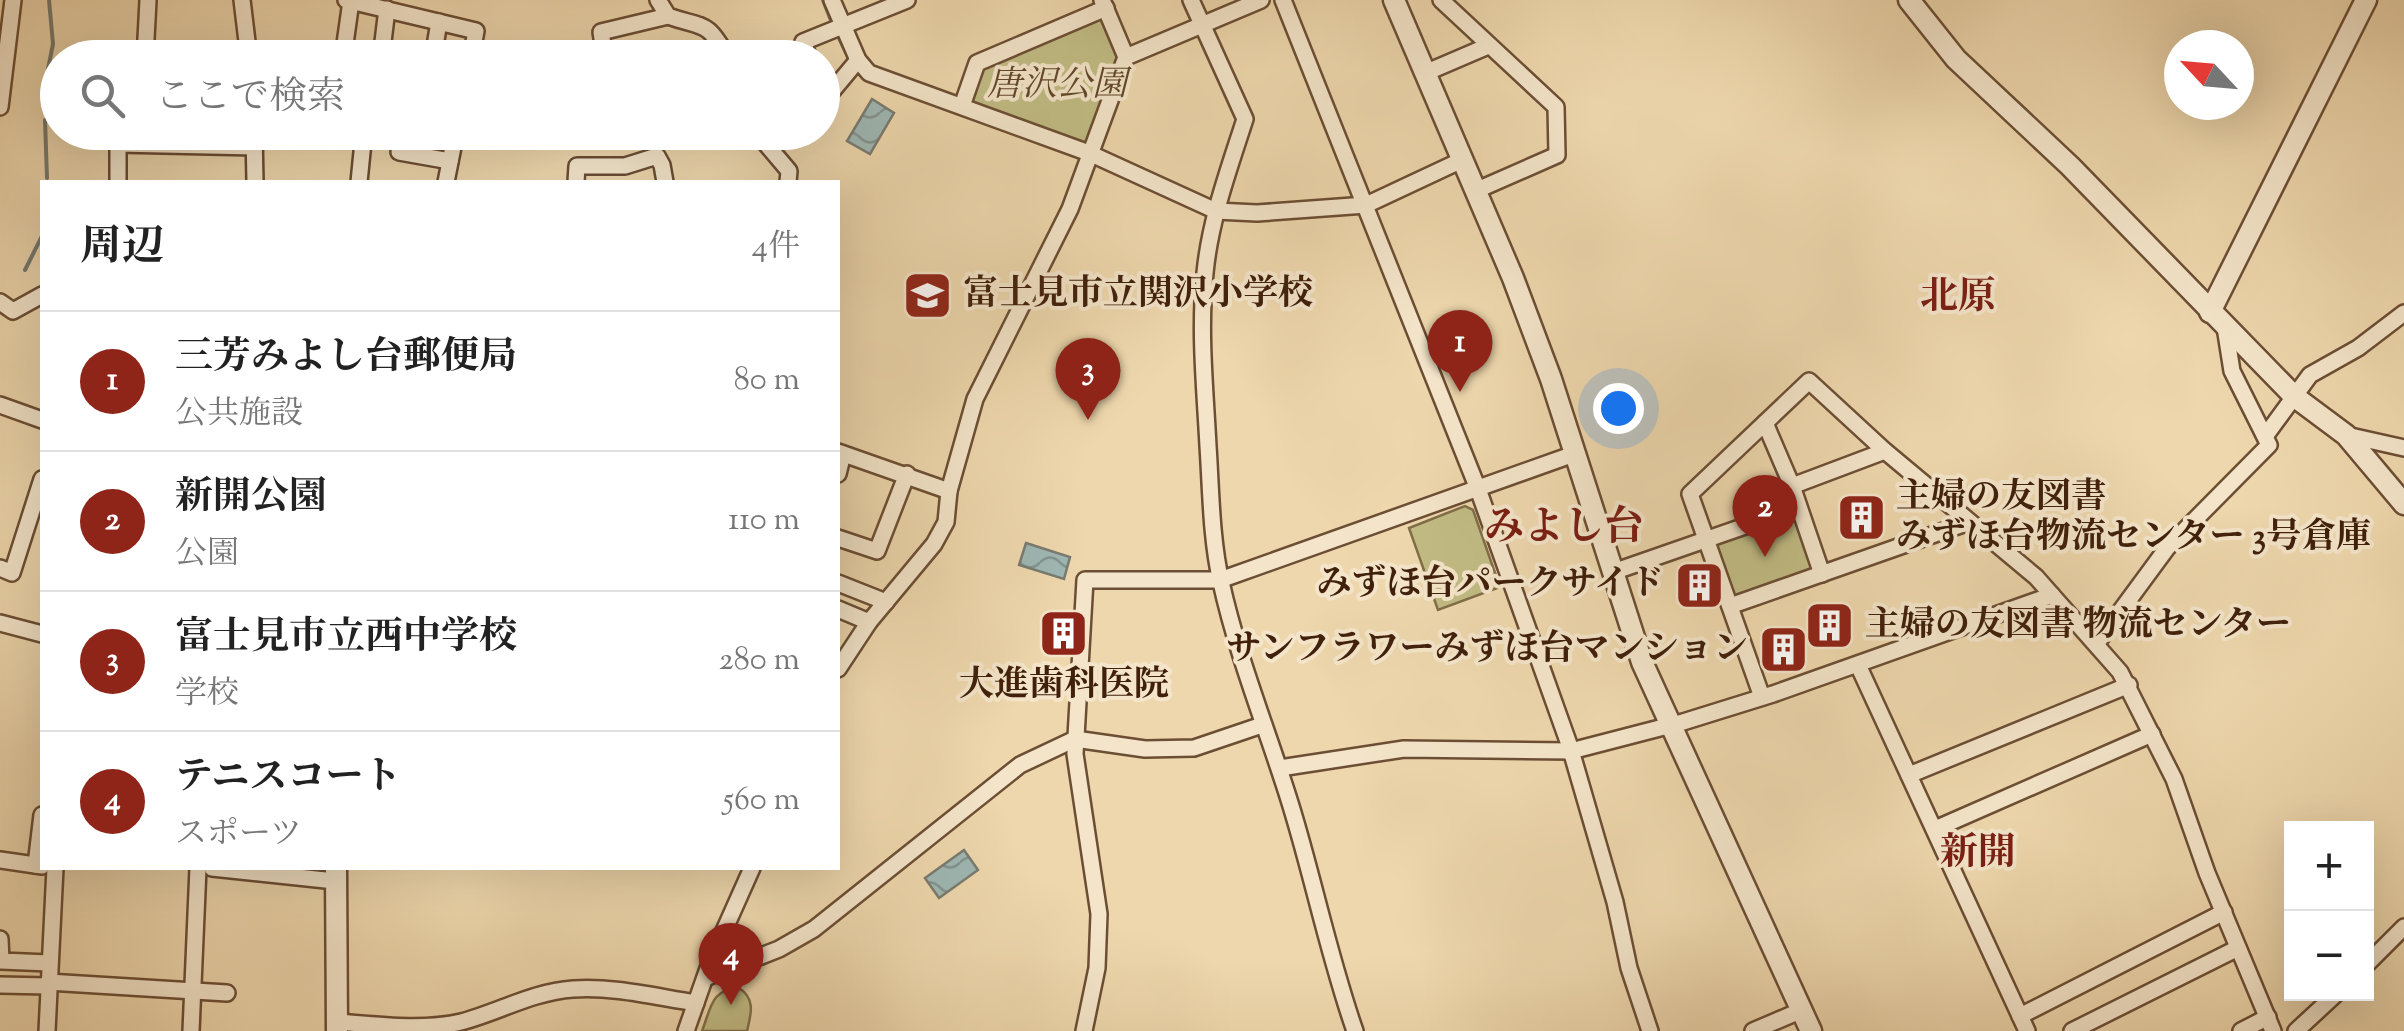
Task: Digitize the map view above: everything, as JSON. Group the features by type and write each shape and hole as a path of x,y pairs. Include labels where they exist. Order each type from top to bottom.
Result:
{"street":[{"path":"0,107 5,26 13,0"},
{"path":"146,40 148,0"},
{"path":"242,0 248,40"},
{"path":"658,0 668,16"},
{"path":"832,0 837,28 854,64 869,73 1089,153 1216,211 1257,213 1366,204 1462,160"},
{"path":"809,40 908,0"},
{"path":"1191,0 1244,119 1216,211 1205,269 1202,346 1212,516 1220,580 1313,879 1332,967 1355,1031"},
{"path":"1126,57 1262,0"},
{"path":"1283,0 1478,489 1571,751 1615,902 1629,968 1650,1031"},
{"path":"1394,0 1545,362 1642,662 1811,1031"},
{"path":"1441,0 1556,107 1557,155 1475,191"},
{"path":"1909,0 1956,59 2070,166 2294,397 2346,435 2404,504"},
{"path":"2097,643 2192,520 2267,449 2266,435 2232,371 2217,320 2366,0"},
{"path":"345,40 348,1 476,31 474,40"},
{"path":"840,666 869,622 934,544 946,522 949,491 976,398 1070,209 1126,57 1104,4 977,63 962,106"},
{"path":"383,40 387,9"},
{"path":"603,40 601,32 668,16 703,24 717,40"},
{"path":"436,40 440,22"},
{"path":"1425,73 1488,46"},
{"path":"840,81 854,64"},
{"path":"118,150 118,180"},
{"path":"254,150 255,180"},
{"path":"359,180 362,150"},
{"path":"409,150 407,153 450,161"},
{"path":"446,180 452,150"},
{"path":"771,150 789,171 788,180"},
{"path":"576,180 576,166 625,166 657,156 665,180"},
{"path":"0,302 18,310 40,296"},
{"path":"2266,435 2317,369 2358,348 2404,313"},
{"path":"1762,697 1690,494 1809,381 1885,451 2036,577 2097,643 2129,685 2174,779 2179,801 2270,1024 2241,1031"},
{"path":"0,404 40,419"},
{"path":"1765,423 1792,486 1822,574"},
{"path":"2346,435 2404,448"},
{"path":"1792,486 1885,451"},
{"path":"840,453 949,491"},
{"path":"1084,1031 1097,968 1099,914 1080,799 1075,739 1084,580 1220,580 1574,454"},
{"path":"840,539 877,552 907,474"},
{"path":"0,568 12,573 40,485"},
{"path":"1613,572 1797,508"},
{"path":"1730,606 1968,522"},
{"path":"840,584 886,602"},
{"path":"1280,768 1404,749 1571,751 1762,697 2052,595"},
{"path":"840,610 869,622"},
{"path":"0,623 40,633"},
{"path":"1858,665 2024,1023 2224,912"},
{"path":"1910,775 2129,685"},
{"path":"704,978 779,949 814,929 1020,765 1075,739 1145,749 1194,748 1262,725"},
{"path":"1935,830 2152,734"},
{"path":"0,860 39,865"},
{"path":"46,1031 54,870"},
{"path":"191,1031 198,870"},
{"path":"253,870 335,874 337,1026 440,1026 464,1022 541,994 572,989 594,988 696,1003"},
{"path":"686,1031 704,978 751,870"},
{"path":"2374,957 2404,927"},
{"path":"0,939 1,961 49,962"},
{"path":"2072,1031 2238,948"},
{"path":"0,985 228,993"},
{"path":"2296,1031 2328,1001"},
{"path":"1753,1031 1802,1010"}],"green space":[{"name":"唐沢公園","path":"1099,16 1104,18 1118,58 1087,144 1082,146 968,106 983,66"},
{"path":"1465,506 1473,510 1500,587 1438,610 1409,528"},
{"path":"1791,516 1797,518 1814,565 1811,571 1737,597 1732,594 1715,548 1719,542"},
{"path":"739,988 750,1002 747,1031 702,1031 717,996"}],"water":[{"path":"872,99 894,113 870,154 847,141"},
{"path":"1026,543 1070,557 1064,579 1019,565"},
{"path":"964,850 978,870 939,898 925,878"}],"waterway":[{"path":"49,0 53,40"},
{"path":"823,0 832,23"},
{"path":"836,32 840,40"},
{"path":"840,40 851,63"},
{"path":"864,78 962,115"},
{"path":"46,150 47,178"},
{"path":"25,270 40,240"}],"place":[{"name":"富士見市立関沢小学校","path":"928,295"},
{"name":"三芳みよし台郵便局","path":"1460,392"},
{"name":"富士見市立西中学校","path":"1088,420"},
{"name":"主婦の友図書 みずほ台物流センター 3号倉庫","path":"1861,518"},
{"name":"新開公園","path":"1765,557"},
{"name":"みずほ台パークサイド","path":"1699,585"},
{"name":"主婦の友図書 物流センター","path":"1830,626"},
{"name":"大進歯科医院","path":"1064,634"},
{"name":"サンフラワーみずほ台マンション","path":"1783,650"},
{"name":"テニスコート","path":"731,1005"}],"district":[{"name":"北原","path":"1958,299"},
{"name":"みよし台","path":"1564,529"},
{"name":"新開","path":"1978,855"}]}
